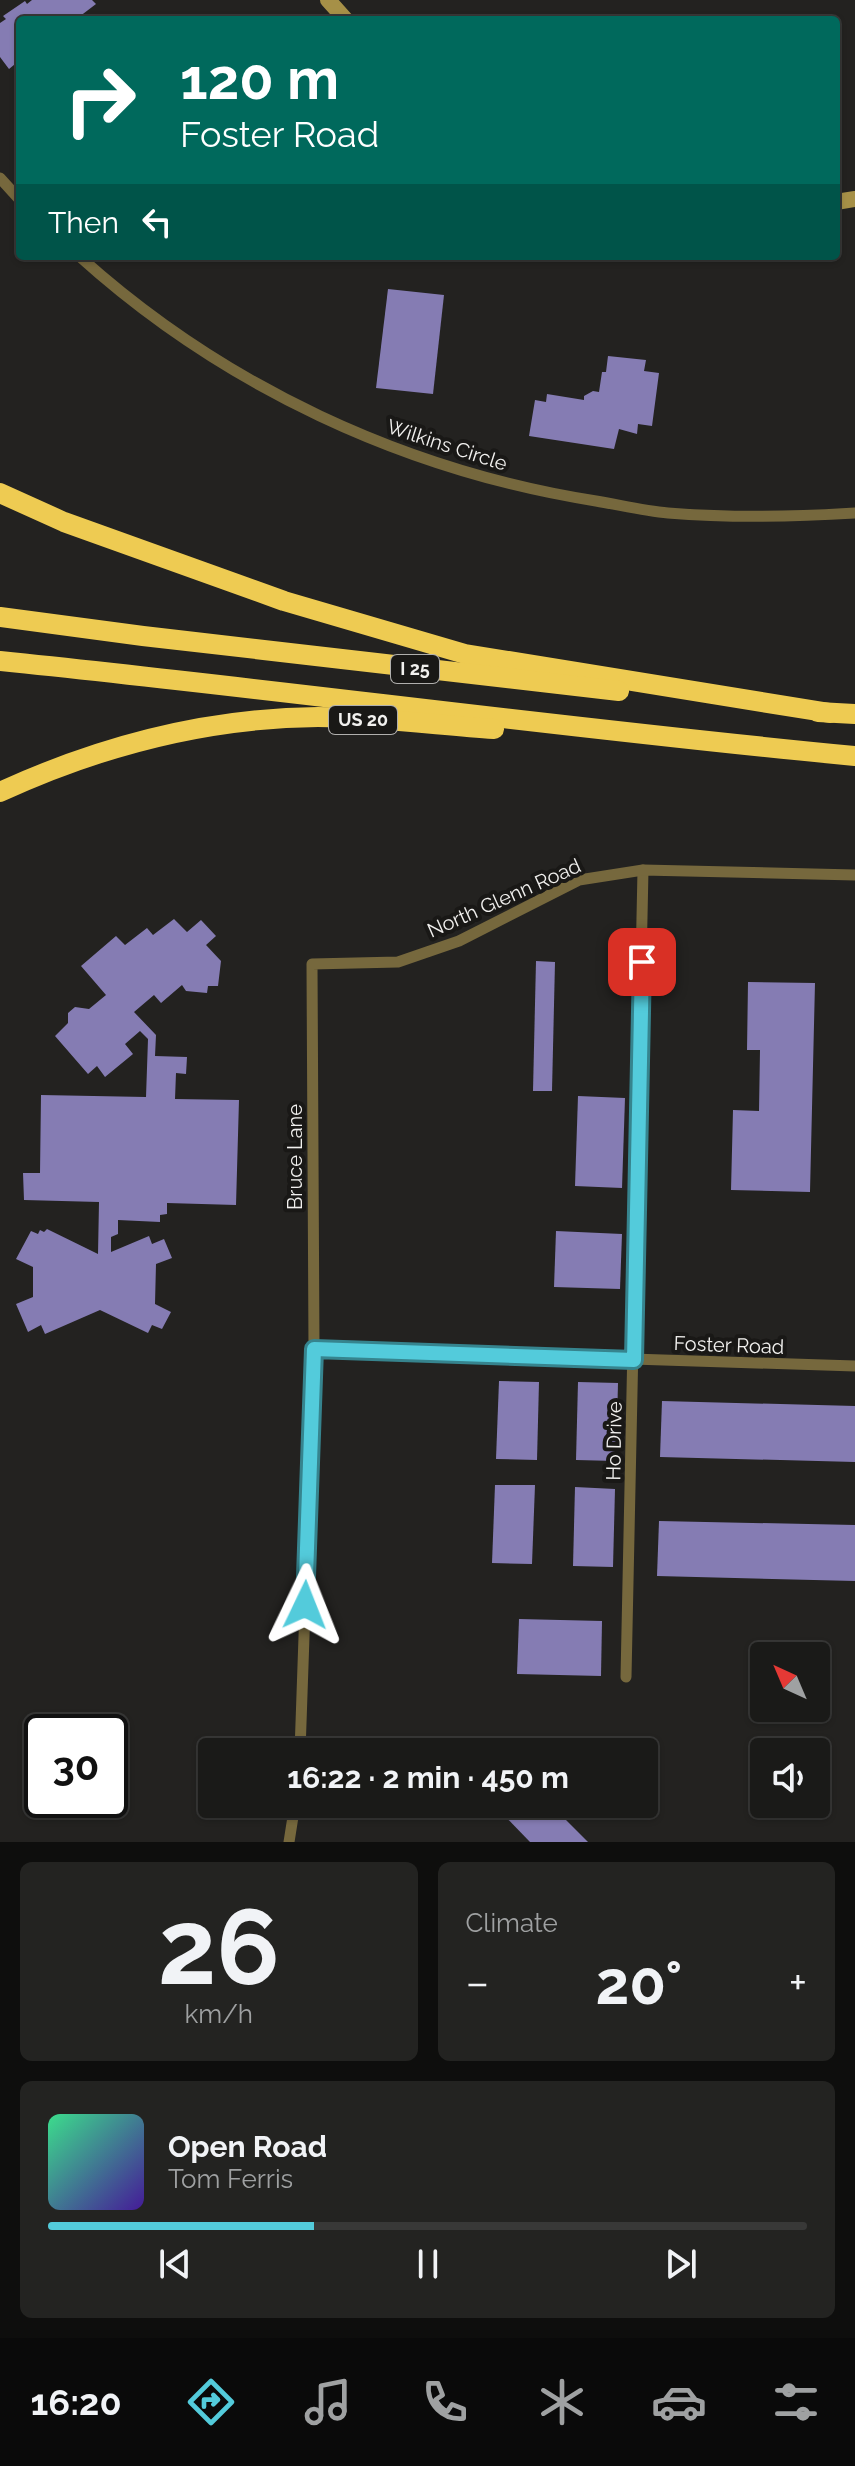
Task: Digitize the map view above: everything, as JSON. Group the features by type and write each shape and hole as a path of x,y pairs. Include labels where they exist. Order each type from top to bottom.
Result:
{"highway":[{"path":"0,493 64,522 284,601 465,654 830,713"},
{"name":"I 25","path":"0,617 495,679 855,714"},
{"name":"I 25","path":"0,661 855,756"},
{"name":"US 20","path":"0,792 57,766 144,740 225,723 318,717 738,745"}],"main road":[{"path":"328,0 342,16"}],"street":[{"path":"0,178 16,196"},
{"name":"Wilkins Circle","path":"84,260 145,310 230,368 328,420 430,461 542,493 664,513 774,517 855,513"},
{"name":"North Glenn Road","path":"312,964 398,962 459,941 579,880 643,870 855,875"},
{"name":"Ho Drive","path":"626,1677 643,870"},
{"name":"Bruce Lane","path":"300,1738 314,1349 312,964"},
{"name":"Foster Road","path":"314,1349 855,1366"},
{"path":"289,1842 293,1818"}],"building":[{"path":"32,0 92,0 96,4 80,16 16,16 16,63 9,69 0,57 0,23 6,19 3,16 25,1 27,4"},
{"path":"388,289 444,295 433,394 376,388"},
{"path":"608,356 646,360 644,371 659,373 652,426 638,424 637,434 619,429 614,449 529,436 535,400 546,402 547,394 584,400 584,396 593,391 599,392"},
{"path":"174,919 187,932 201,920 216,936 206,945 221,961 218,986 208,986 207,993 186,991 182,985 161,1003 154,995 134,1012 156,1035 155,1056 187,1057 186,1074 176,1073 175,1099 239,1100 236,1205 167,1203 167,1214 160,1215 160,1222 118,1220 118,1234 111,1237 111,1252 149,1236 152,1244 164,1239 172,1258 156,1264 155,1304 171,1312 162,1329 152,1325 148,1333 100,1310 45,1334 41,1325 28,1332 16,1304 33,1297 33,1267 16,1259 31,1231 38,1234 40,1230 44,1232 47,1229 98,1254 99,1202 24,1200 23,1173 40,1173 41,1095 146,1097 148,1039 140,1031 125,1044 133,1054 105,1077 97,1066 88,1074 55,1036 68,1023 68,1013 75,1007 89,1009 106,995 81,966 116,936 125,945 147,928 153,935"},
{"path":"536,961 555,962 552,1091 533,1091"},
{"path":"748,982 815,983 810,1192 731,1190 733,1110 759,1111 760,1050 747,1050"},
{"path":"578,1096 625,1098 622,1188 575,1186"},
{"path":"556,1231 622,1234 620,1289 554,1287"},
{"path":"499,1381 539,1382 537,1460 496,1459"},
{"path":"578,1382 618,1383 616,1461 576,1460"},
{"path":"662,1401 855,1406 855,1462 660,1457"},
{"path":"495,1485 535,1485 532,1564 492,1563"},
{"path":"575,1487 615,1489 613,1567 573,1566"},
{"path":"659,1521 855,1525 855,1581 657,1576"},
{"path":"519,1619 602,1621 601,1676 517,1674"},
{"path":"507,1818 564,1818 588,1842 530,1842"}],"route":[{"path":"305,1605 314,1349 634,1360 642,962"}]}
